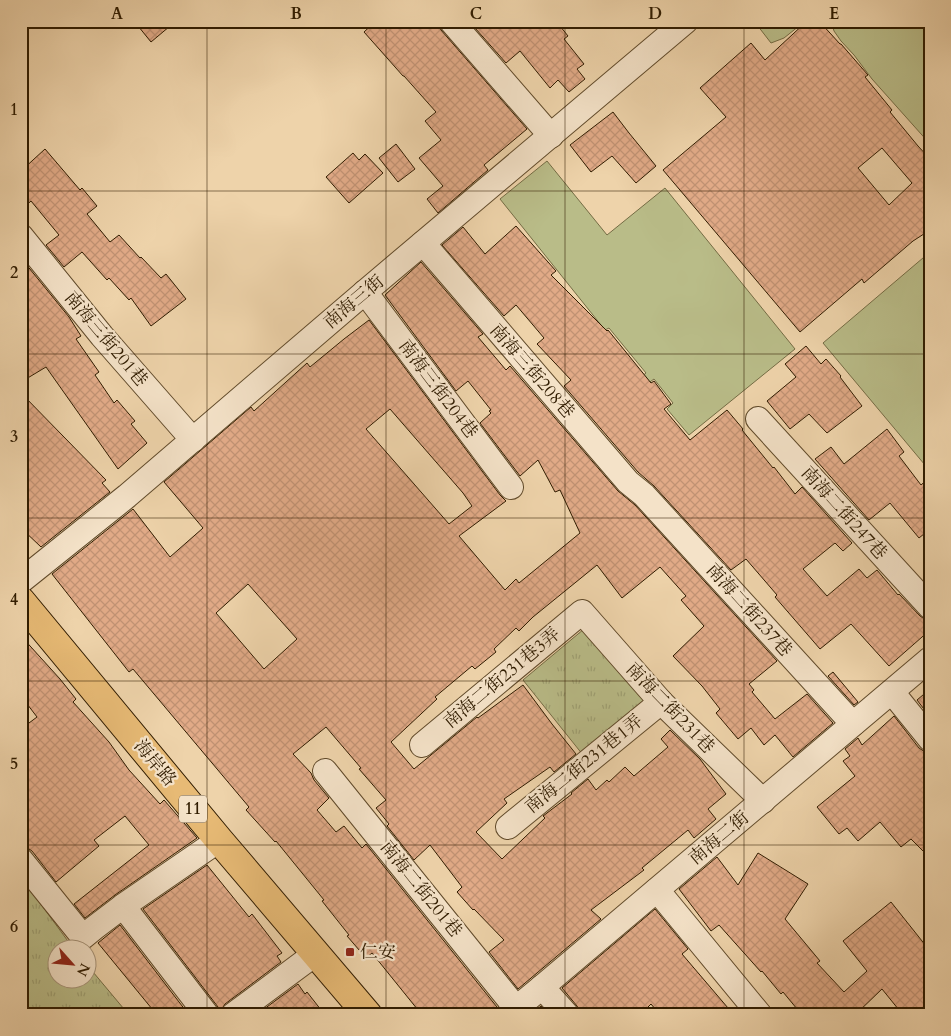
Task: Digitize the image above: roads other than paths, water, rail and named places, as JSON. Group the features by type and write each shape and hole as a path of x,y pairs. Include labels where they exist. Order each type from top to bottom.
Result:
{"main road":[{"name":"海岸路","path":"21,601 219,840 368,1015"}],"street":[{"path":"451,21 551,136"},
{"name":"南海三街","path":"21,581 193,440 686,21"},
{"name":"南海三街201巷","path":"21,236 102,336 193,440"},
{"name":"南海三街208巷","path":"423,243 628,482 644,495"},
{"name":"南海三街204巷","path":"365,292 511,487"},
{"name":"南海二街247巷","path":"758,418 930,607"},
{"name":"南海二街237巷","path":"644,495 854,724"},
{"name":"南海二街231巷","path":"582,612 661,702 763,801"},
{"name":"南海二街231巷3弄","path":"422,745 582,612"},
{"name":"南海二街","path":"512,1011 930,659"},
{"path":"892,692 930,739"},
{"name":"南海二街231巷1弄","path":"508,827 661,702"},
{"name":"南海二街201巷","path":"325,771 512,1011"},
{"path":"21,860 83,937 123,906 219,840"},
{"path":"658,890 760,1015"},
{"path":"123,906 207,1015"},
{"path":"233,1015 315,954"},
{"path":"542,987 567,1015"}],"place":[{"name":"仁安","path":"350,952"}]}
